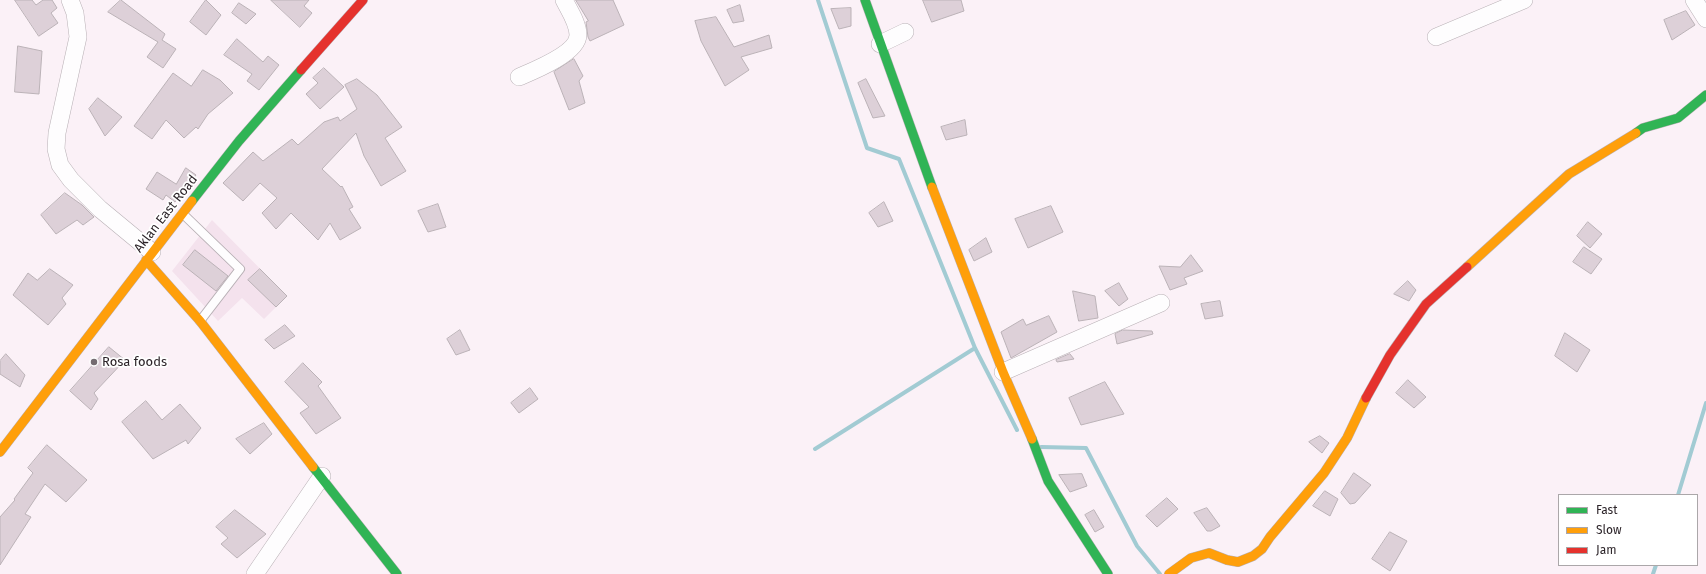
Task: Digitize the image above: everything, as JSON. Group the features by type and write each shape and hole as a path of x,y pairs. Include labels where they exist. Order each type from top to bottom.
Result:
{"street":[{"path":"70,0 75,13 78,37 57,133 56,149 60,166 71,180 149,256 397,574"},
{"name":"Aklan East Road","path":"0,452 149,256 239,141 363,0"},
{"path":"519,78 556,60 575,44 578,37 577,29 564,0"},
{"path":"864,0 923,164 1003,372 1025,422 1048,481 1108,574"},
{"path":"1436,37 1524,0"},
{"path":"1694,0 1706,19"},
{"path":"880,44 906,32"},
{"path":"1169,574 1191,558 1209,553 1227,560 1238,562 1253,556 1262,549 1270,536 1324,473 1347,438 1390,355 1426,304 1569,174 1643,128 1678,118 1706,95"},
{"path":"1003,372 1161,303"},
{"path":"255,574 322,476"}],"lane":[{"path":"183,214 240,269 200,321"}],"shaded area":[{"path":"212,220 287,296 264,319 242,298 218,321 172,271"}],"building":[{"path":"15,0 32,0 36,5 43,0 52,0 57,8 51,13 58,23 39,36"},
{"path":"121,0 165,34 162,40 176,49 163,68 147,57 158,42 108,12"},
{"path":"206,0 221,15 206,35 190,22"},
{"path":"271,0 309,0 304,6 312,13 300,27"},
{"path":"576,0 613,0 624,25 590,41 586,22 588,21"},
{"path":"923,0 961,0 964,11 932,22"},
{"path":"239,3 256,14 246,24 232,13"},
{"path":"740,5 744,21 733,23 727,10"},
{"path":"851,8 851,26 839,29 831,9"},
{"path":"1686,11 1695,25 1672,40 1664,20"},
{"path":"716,17 734,47 769,35 772,48 741,57 749,70 725,86 701,41 695,21"},
{"path":"237,39 263,62 268,56 279,65 259,90 247,81 252,74 224,55"},
{"path":"18,46 42,51 39,94 15,92"},
{"path":"574,59 583,76 579,81 585,103 569,110 554,72"},
{"path":"324,68 344,87 320,109 306,94 318,83 313,78"},
{"path":"203,70 220,80 233,93 208,114 198,129 196,127 184,138 166,120 152,139 134,126 173,73 191,86"},
{"path":"357,79 377,95 402,127 385,138 406,171 381,186 364,156 356,133 322,169 341,187 342,186 353,207 349,209 361,228 340,240 330,223 318,240 291,213 276,229 262,213 277,198 260,183 243,201 223,183 253,152 263,161 292,139 298,145 324,122 338,117 340,121 357,109 345,85"},
{"path":"866,79 885,116 873,118 858,83"},
{"path":"98,98 122,117 105,136 89,109"},
{"path":"965,120 967,135 946,140 941,127"},
{"path":"186,168 196,175 175,202 166,195 163,200 146,189 157,172 176,184"},
{"path":"65,193 82,205 94,217 83,225 77,220 56,234 41,215"},
{"path":"884,202 893,221 878,227 869,213"},
{"path":"438,204 446,227 428,232 418,211"},
{"path":"1051,206 1063,232 1028,248 1015,219"},
{"path":"1588,222 1602,234 1590,248 1577,236"},
{"path":"986,238 992,252 974,261 969,250"},
{"path":"1584,247 1602,259 1591,274 1573,262"},
{"path":"195,250 228,276 216,291 183,265"},
{"path":"1191,255 1203,271 1184,278 1187,284 1170,290 1159,266 1180,267"},
{"path":"50,269 73,285 62,298 66,304 48,325 13,295 28,273 37,280"},
{"path":"260,269 287,296 276,307 248,280"},
{"path":"1408,281 1416,290 1409,301 1394,294"},
{"path":"1119,283 1128,299 1119,306 1105,291"},
{"path":"1073,291 1095,296 1098,318 1079,321"},
{"path":"1220,301 1223,316 1205,319 1201,304"},
{"path":"1049,316 1057,332 1011,358 1001,332 1023,319 1026,325"},
{"path":"285,325 295,336 274,349 265,340"},
{"path":"460,330 470,350 456,355 447,339"},
{"path":"1123,330 1152,331 1153,334 1117,344 1115,334"},
{"path":"1565,333 1590,350 1577,372 1555,356"},
{"path":"109,347 125,360 94,393 98,399 91,410 70,391"},
{"path":"6,354 25,375 20,387 0,374 0,361"},
{"path":"1070,354 1074,359 1057,362 1056,360"},
{"path":"303,363 322,382 318,386 341,418 316,434 300,413 309,407 285,382"},
{"path":"1408,380 1426,397 1414,408 1396,393"},
{"path":"1105,382 1124,414 1081,425 1069,398"},
{"path":"530,388 538,399 519,413 511,403"},
{"path":"146,401 162,420 180,404 201,428 188,444 186,440 153,459 122,422"},
{"path":"264,423 272,434 250,454 236,439"},
{"path":"1320,436 1329,443 1322,453 1309,442"},
{"path":"47,445 87,480 66,502 45,484 25,514 31,517 0,565 0,517 15,500 14,499 33,473 28,468"},
{"path":"1354,473 1371,485 1355,503 1350,504 1341,493"},
{"path":"1082,474 1087,486 1070,492 1059,475"},
{"path":"1325,491 1338,499 1330,516 1313,506"},
{"path":"1167,498 1178,509 1157,527 1146,516"},
{"path":"1207,508 1220,526 1211,531 1207,531 1194,513"},
{"path":"235,510 266,534 237,558 221,544 228,538 216,527"},
{"path":"1094,510 1104,527 1095,532 1085,515"},
{"path":"1390,532 1407,541 1390,571 1372,559"}],"waterway":[{"path":"818,0 867,148 899,159 975,348 1017,430"},
{"path":"815,449 975,348"},
{"path":"1678,494 1706,403"},
{"path":"1041,447 1086,448 1137,546 1160,574"},
{"path":"1653,574 1656,566"}],"traffic: fast":[{"path":"865,0 932,187"},
{"path":"192,201 239,141 301,70"},
{"path":"1636,133 1643,128 1678,118 1706,95"},
{"path":"1032,439 1048,481 1108,574"},
{"path":"313,467 397,574"}],"traffic: slow":[{"path":"1467,267 1569,174 1636,133"},
{"path":"932,187 1003,372 1032,439"},
{"path":"0,452 192,201"},
{"path":"146,260 200,321 313,467"},
{"path":"1169,574 1191,558 1209,553 1227,560 1238,562 1253,556 1262,549 1270,537 1324,473 1347,438 1366,398"}],"traffic: jam":[{"path":"301,70 363,0"},
{"path":"1366,398 1390,355 1426,304 1467,267"}],"place":[{"name":"Rosa foods","path":"94,362"}]}
